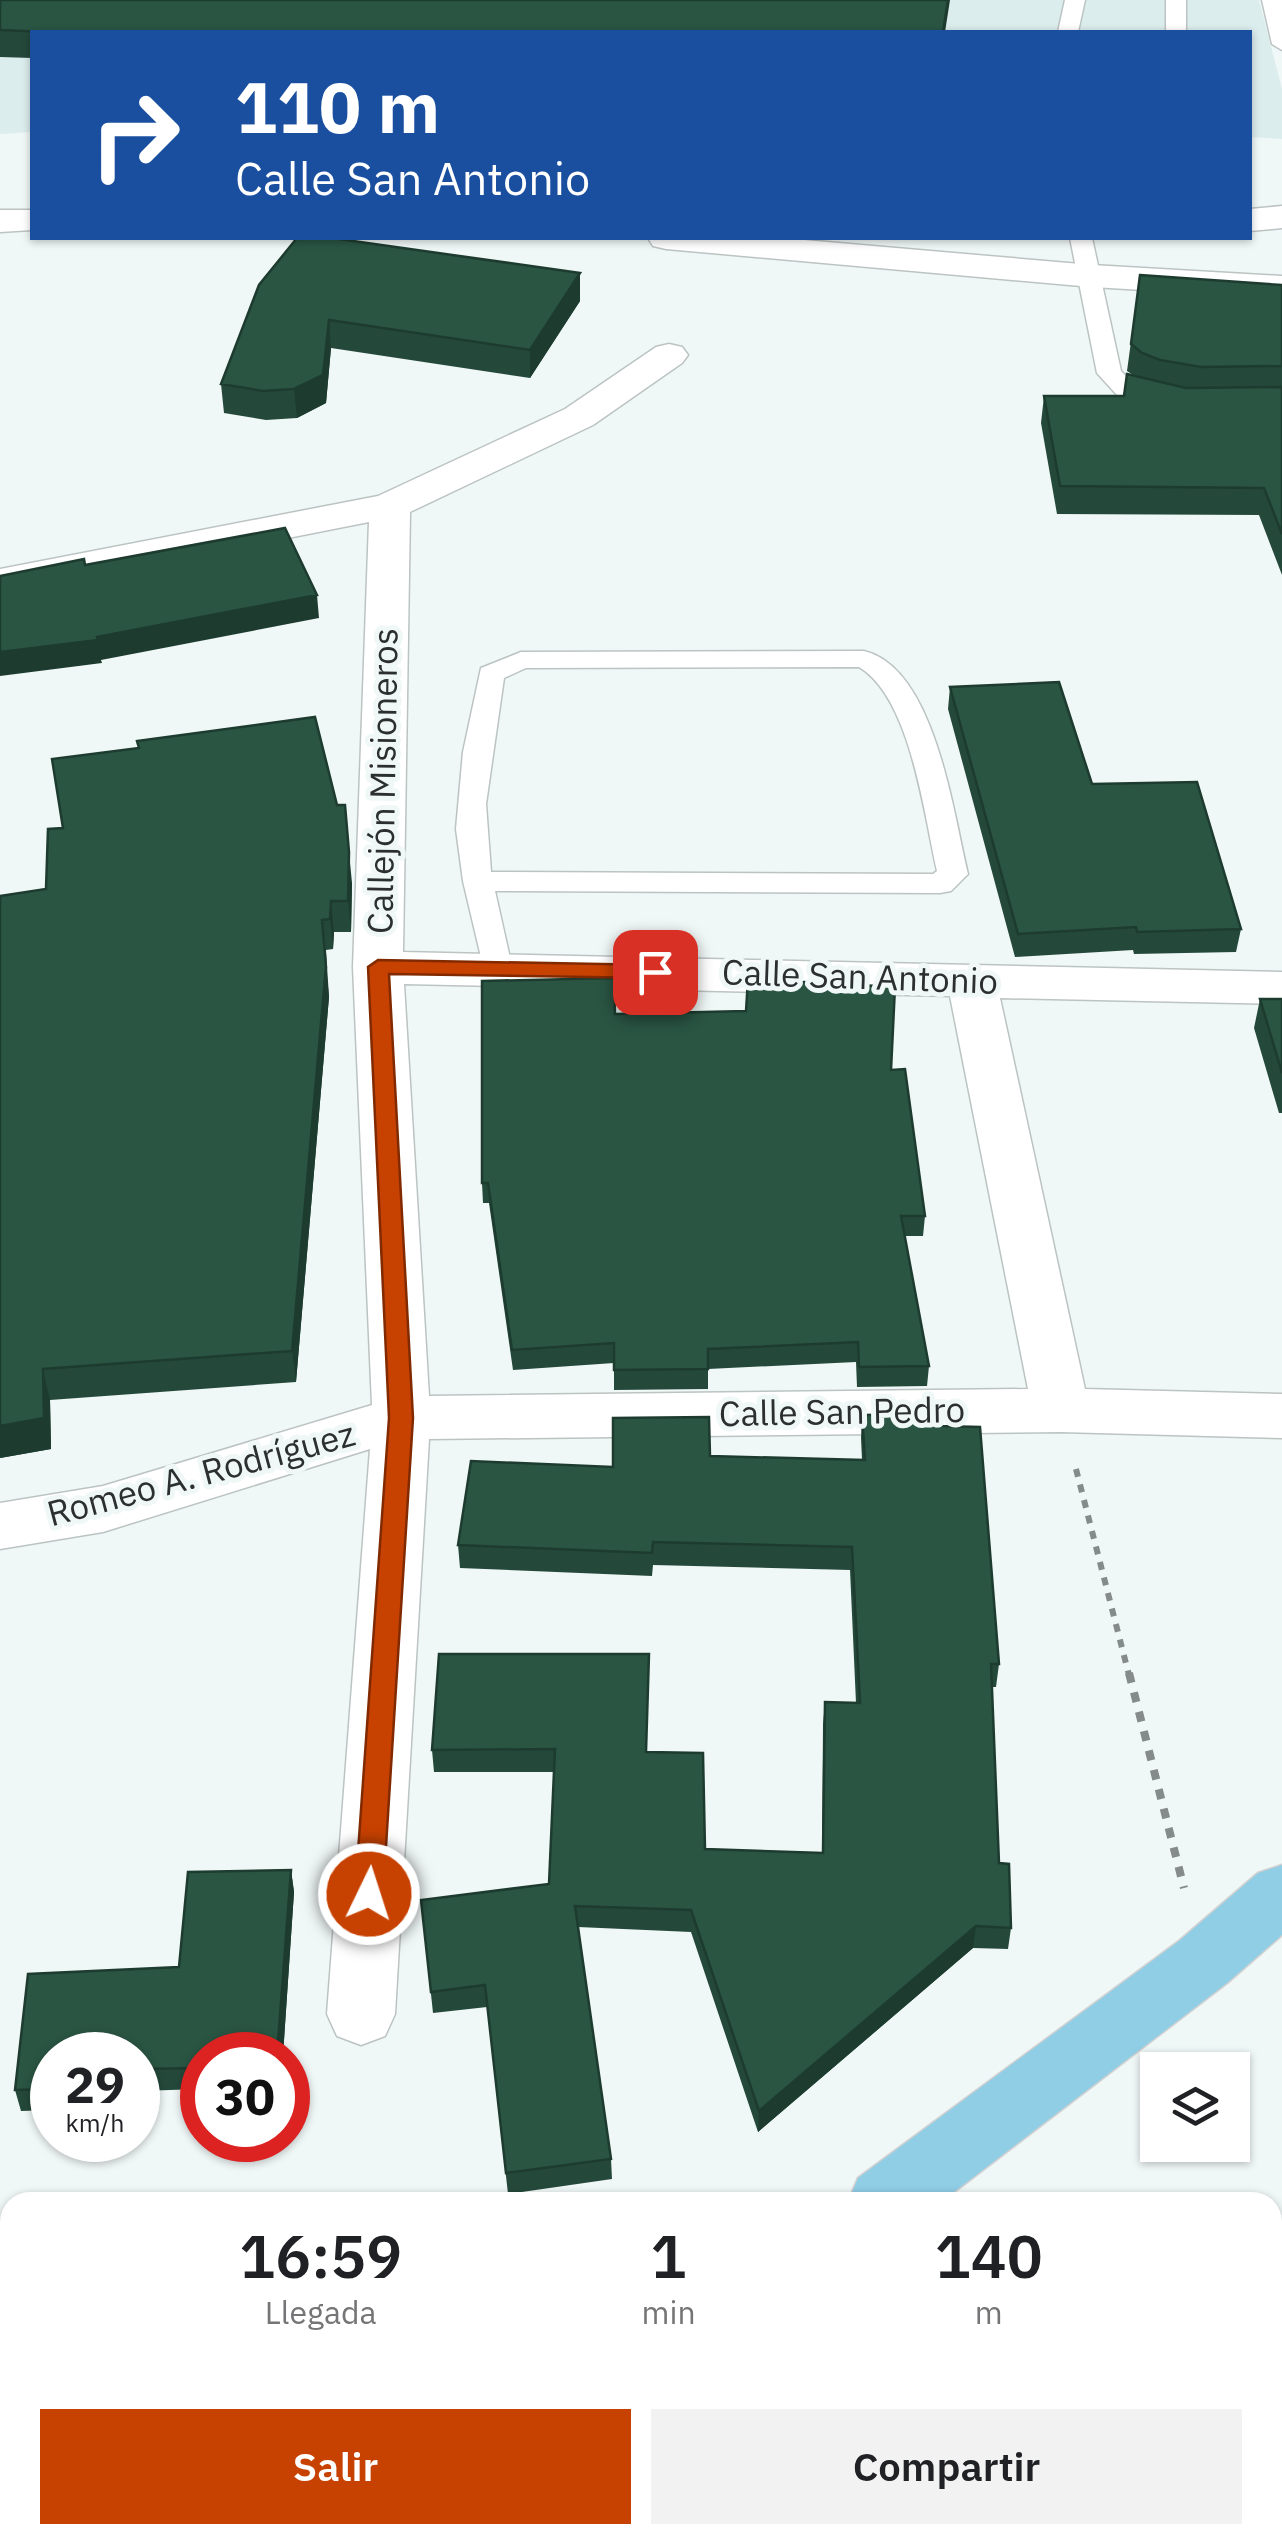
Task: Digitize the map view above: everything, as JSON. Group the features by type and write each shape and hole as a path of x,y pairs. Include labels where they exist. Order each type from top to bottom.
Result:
{"main road":[{"path":"897,2192 1203,1962 1282,1894"}],"street":[{"path":"0,190 30,189"},
{"path":"1252,220 1282,217"},
{"path":"0,221 30,220"},
{"path":"688,240 1092,276 1282,287"},
{"path":"0,582 390,506 579,417 668,356"},
{"name":"Callejón Misioneros","path":"361,2014 401,1418 378,967 390,506"},
{"name":"Calle San Antonio","path":"378,967 1282,988"},
{"path":"972,981 1061,1410"},
{"name":"Calle San Pedro","path":"401,1418 1061,1410 1282,1416"},
{"name":"Romeo A. Rodríguez","path":"0,1526 103,1509 401,1418"}],"lane":[{"path":"1068,30 1075,0"},
{"path":"1176,0 1176,30"},
{"path":"1272,0 1282,44"},
{"path":"1082,240 1110,373 1126,390 1159,402 1194,402"},
{"path":"478,882 940,884 952,874 922,750 895,684 882,668 864,659 522,660 491,674 468,816 470,847 496,967"}],"path":[{"path":"1061,1410 1203,1962"}],"shaded area":[{"path":"0,0 1259,0 1282,89 1282,139 1252,137 1252,30 30,30 30,132 0,134"}],"building":[{"path":"0,0 948,0 943,30 0,30"},
{"path":"295,240 346,240 580,273 530,350 329,320 323,375 294,389 263,391 221,384 259,285"},
{"path":"1140,275 1282,285 1282,366 1201,367 1142,353 1131,344"},
{"path":"1127,374 1186,388 1282,387 1282,534 1264,488 1060,486 1044,396 1124,396"},
{"path":"285,528 317,595 97,637 98,640 0,652 0,576 84,559 85,565"},
{"path":"1059,682 1092,784 1197,782 1241,929 1137,932 1136,927 1018,934 950,687"},
{"path":"315,717 337,805 345,805 348,901 331,901 330,919 322,920 326,967 292,1351 43,1369 44,1418 0,1426 0,896 46,889 48,829 63,828 52,759 139,748 137,741"},
{"path":"614,978 615,1014 746,1011 748,979 895,987 891,1070 905,1069 925,1216 901,1216 929,1366 859,1367 858,1342 708,1349 708,1369 614,1370 614,1343 512,1350 488,1183 482,1183 482,981"},
{"path":"1260,999 1282,999 1282,1073"},
{"path":"938,1414 941,1426 980,1427 999,1664 991,1664 999,1863 1009,1864 1011,1928 976,1926 759,2111 691,1910 575,1906 611,2159 506,2173 485,1985 431,1992 421,1900 549,1884 555,1749 432,1750 439,1654 649,1654 646,1752 703,1753 705,1849 823,1853 825,1702 860,1703 852,1547 653,1542 652,1553 458,1545 471,1461 613,1467 613,1418 709,1417 710,1456 865,1460 862,1415"},
{"path":"291,1870 279,2032 180,2032 180,2068 160,2069 160,2032 30,2032 30,2090 15,2090 28,1974 179,1967 188,1872"}],"route":[{"path":"369,1894 401,1418 378,967 655,972"}]}
